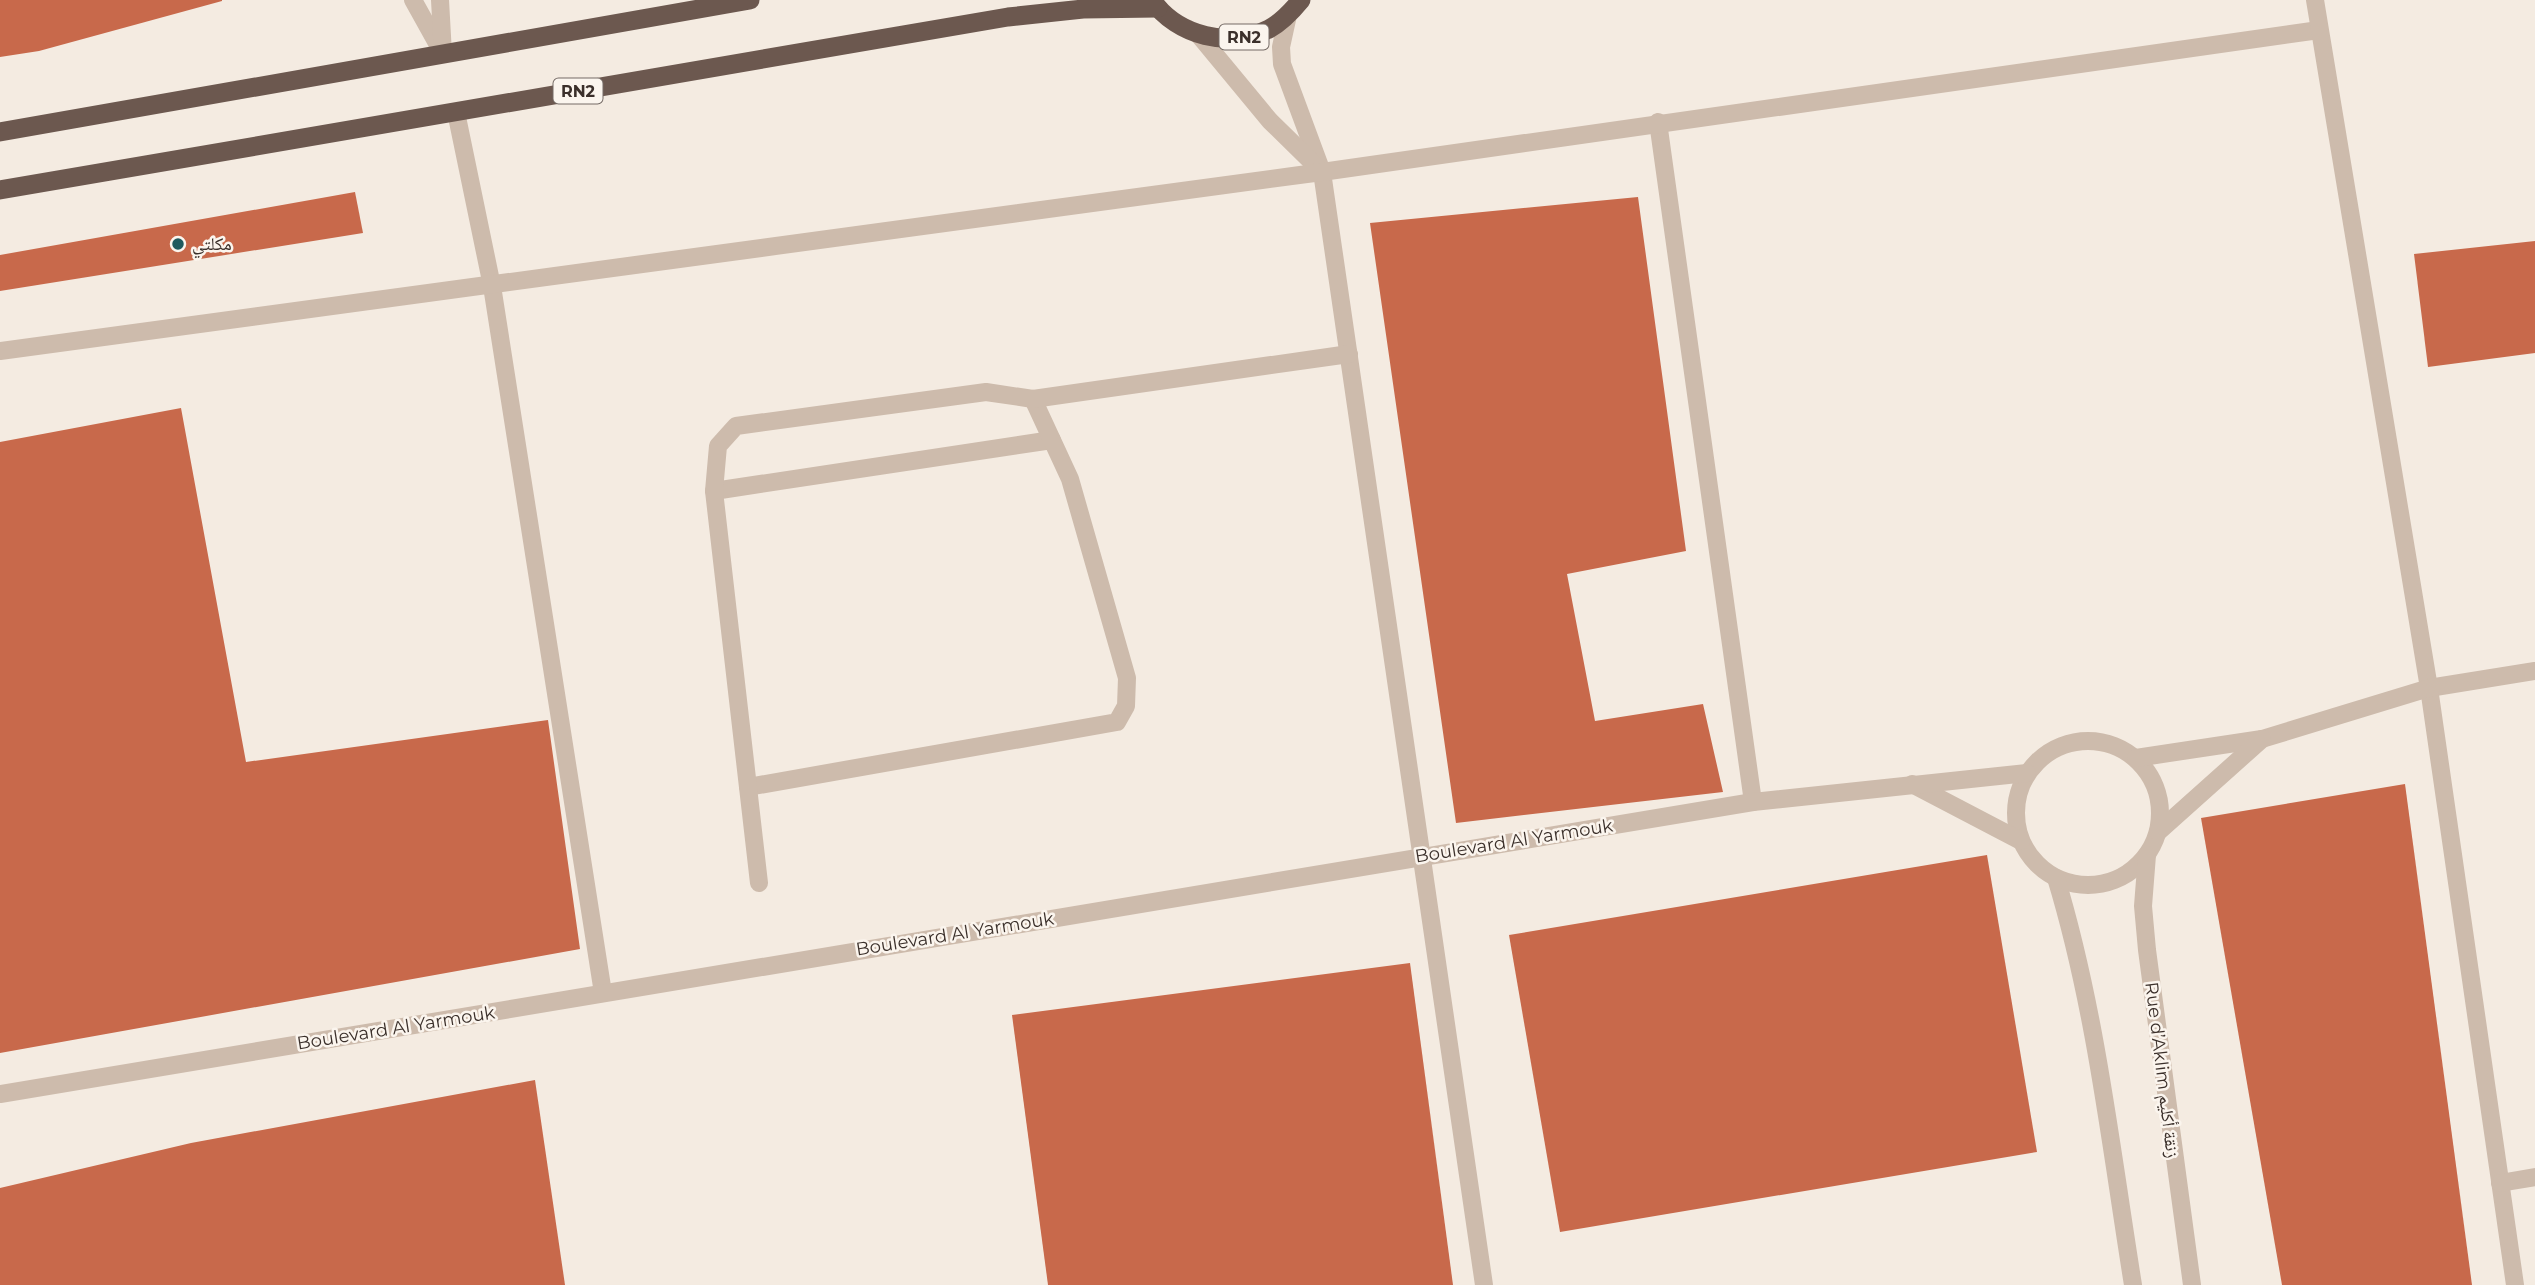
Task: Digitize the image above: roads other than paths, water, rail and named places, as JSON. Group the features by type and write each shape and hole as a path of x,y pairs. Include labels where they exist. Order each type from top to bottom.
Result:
{"highway":[{"path":"0,132 750,0"},
{"name":"RN2","path":"0,190 1008,17 1155,4 1177,24 1198,34 1222,38 1246,37 1269,29 1295,7"}],"street":[{"path":"413,0 443,54"},
{"path":"440,0 443,54"},
{"path":"2315,0 2429,688 2515,1285"},
{"path":"1295,7 1281,47 1282,64 1322,172 1484,1285"},
{"path":"0,351 1322,172 1658,122 2319,30"},
{"path":"1198,34 1270,121 1322,172"},
{"path":"456,112 492,286 603,993"},
{"path":"1658,122 1752,802"},
{"path":"759,883 714,491 718,446 736,426 986,392 1033,400 1349,354"},
{"path":"748,788 1116,722 1126,706 1127,678 1070,479 1033,400"},
{"path":"714,491 1052,440"},
{"path":"2136,758 2262,738 2429,688 2535,671"},
{"path":"2158,832 2262,738"},
{"path":"2086,740 2113,745 2136,758 2153,780 2160,805 2158,832 2147,855 2129,872 2105,883 2080,885 2056,877 2035,863 2021,841 2015,818 2027,773 2043,756 2063,744 2086,740"},
{"name":"Boulevard Al Yarmouk","path":"0,1094 1752,802 2027,773"},
{"path":"1912,784 2021,841"},
{"name":"Rue d’Aklim زنقة أكليم","path":"2147,855 2143,906 2147,950 2192,1285"},
{"path":"2056,877 2076,948 2094,1039 2133,1285"},
{"path":"2500,1183 2535,1177"}],"place":[{"name":"مكلتي","path":"178,244"}]}
